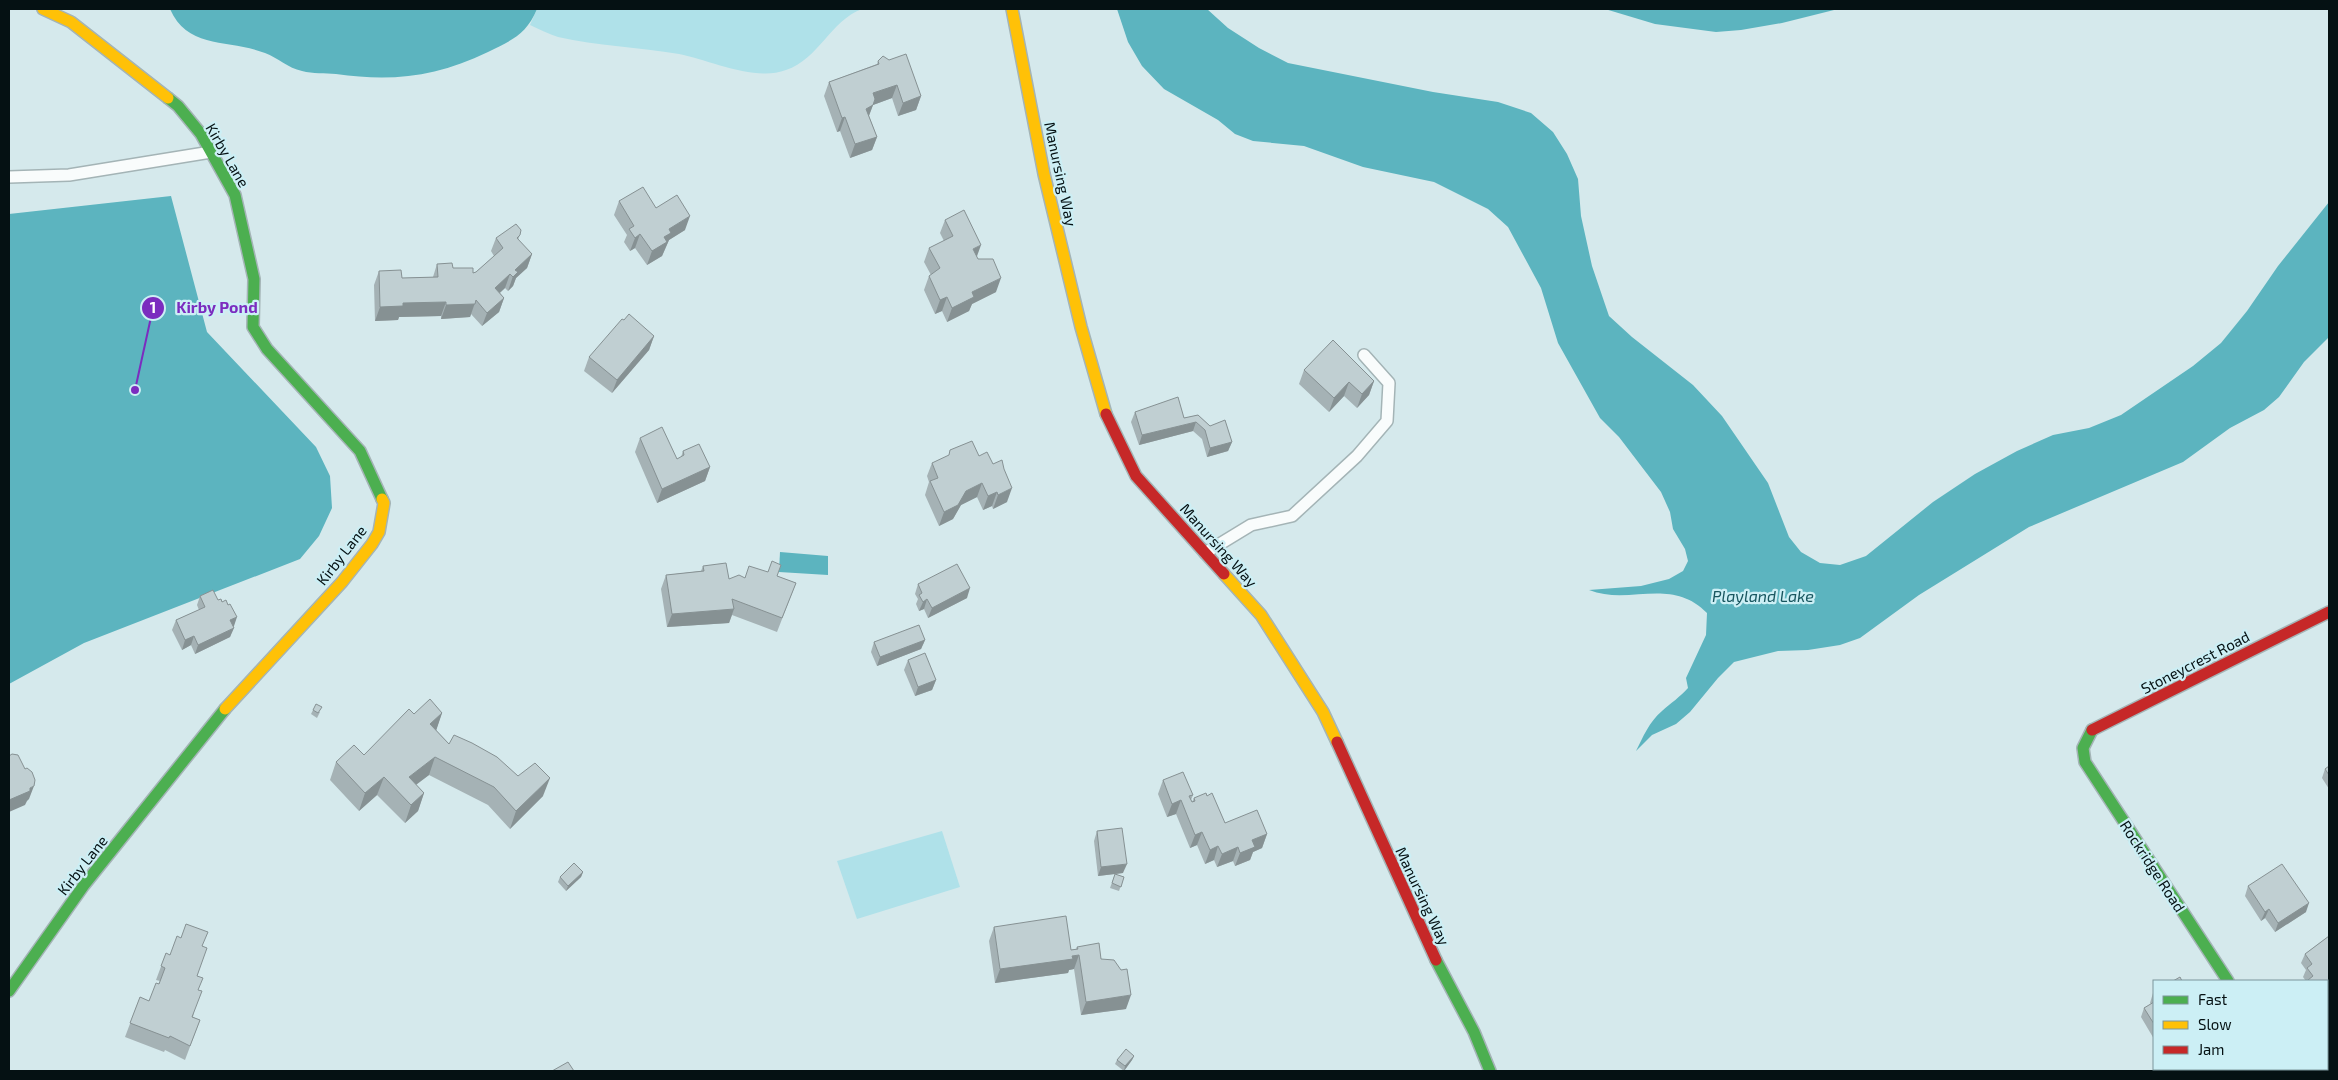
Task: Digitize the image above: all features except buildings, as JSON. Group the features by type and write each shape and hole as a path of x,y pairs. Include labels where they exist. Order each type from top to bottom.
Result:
{"street":[{"name":"Kirby Lane","path":"9,991 84,885 238,693 342,582 379,532 384,503 360,451 267,349 253,327 254,279 235,195 201,134 178,106 71,22 43,9"},
{"name":"Manursing Way","path":"1012,9 1044,174 1081,327 1105,411 1136,476 1261,615 1323,712 1445,979 1474,1032 1490,1071"},
{"name":"Stoneycrest Road","path":"2083,748 2090,732 2329,612"},
{"name":"Rockridge Road","path":"2083,748 2085,762 2227,980"}],"lane":[{"path":"9,177 69,175 211,152"},
{"path":"1205,553 1251,525 1292,516 1356,456 1387,421 1388,383 1364,355"}],"shaded area":[{"path":"537,9 862,9 841,22 807,58 797,65 774,73 761,73 732,69 679,54 558,37 530,25"},
{"path":"942,831 960,887 857,919 837,861"}],"water":[{"path":"170,9 537,9 523,31 488,52 432,72 395,77 376,77 297,70 265,53 199,37 188,31 178,22"},
{"name":"Playland Lake","path":"1117,9 1207,9 1228,28 1259,48 1288,63 1433,92 1498,102 1531,113 1553,132 1567,154 1578,179 1581,216 1592,266 1609,316 1632,337 1693,385 1722,416 1768,483 1789,537 1801,552 1820,563 1840,565 1866,556 1933,502 1975,474 2017,451 2053,435 2089,428 2121,415 2193,366 2221,343 2247,311 2278,266 2329,202 2329,337 2304,362 2279,397 2264,410 2230,428 2183,462 2029,527 1919,595 1860,638 1840,645 1808,650 1778,651 1734,662 1690,712 1676,724 1652,735 1636,751 1653,720 1688,688 1686,678 1706,635 1707,613 1693,602 1679,596 1664,594 1604,594 1589,590 1641,586 1669,579 1683,571 1688,561 1685,549 1673,529 1670,512 1661,492 1619,437 1600,418 1558,343 1541,288 1508,227 1488,209 1434,182 1363,167 1304,146 1253,141 1235,134 1218,120 1164,89 1142,66 1128,42"},
{"path":"1605,9 1838,9 1782,23 1716,32 1655,24"},
{"path":"171,196 207,332 316,447 330,476 332,508 319,536 300,559 84,643 9,684 9,214"},
{"path":"780,552 828,556 828,575 779,572"}],"traffic: fast":[{"path":"168,98 178,106 201,134 235,195 254,279 253,327 267,349 360,451 382,499"},
{"path":"9,991 84,885 225,709"},
{"path":"2092,730 2083,748 2085,762 2227,980"},
{"path":"1436,960 1474,1032 1490,1071"}],"traffic: slow":[{"path":"43,9 71,22 168,98"},
{"path":"1012,9 1044,174 1081,327 1106,414"},
{"path":"225,709 342,582 372,544 379,532 384,503 382,499"},
{"path":"1224,574 1261,615 1323,712 1337,742"}],"traffic: jam":[{"path":"1106,414 1136,476 1224,574"},
{"path":"2092,730 2329,612"},
{"path":"1337,742 1436,960"}],"place":[{"name":"Kirby Pond","path":"135,390"}]}
